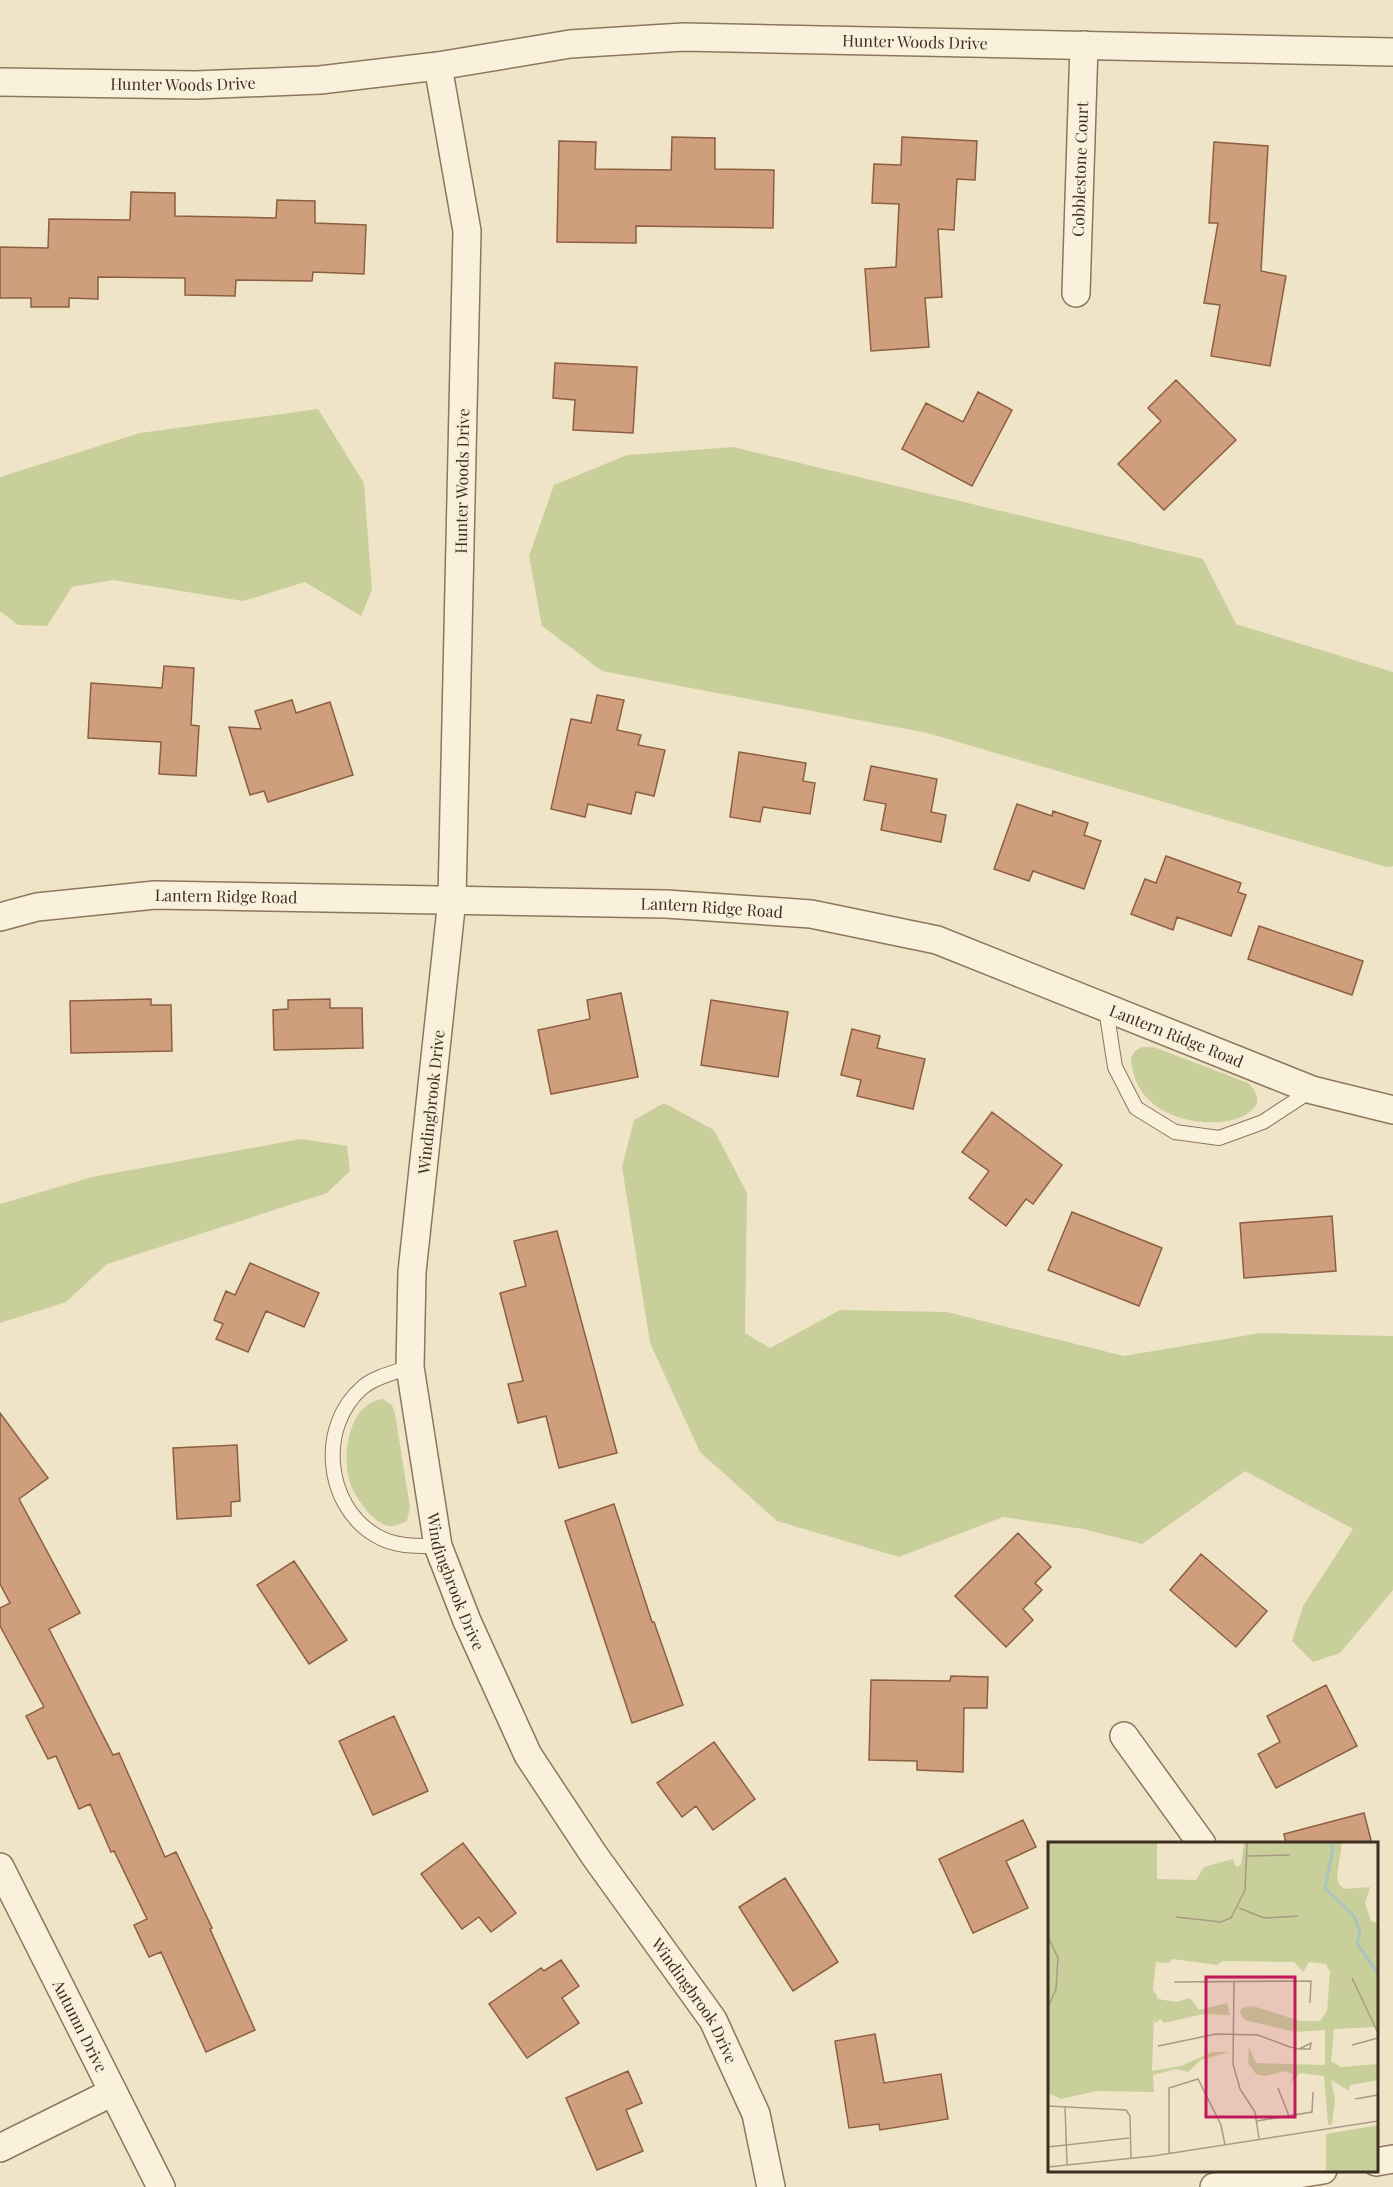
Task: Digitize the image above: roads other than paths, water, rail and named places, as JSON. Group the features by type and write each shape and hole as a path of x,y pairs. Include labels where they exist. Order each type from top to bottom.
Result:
{"street":[{"name":"Hunter Woods Drive","path":"0,82 196,86 320,80 438,66 570,44 684,37 1393,52"},
{"name":"Cobblestone Court","path":"1076,293 1084,45"},
{"name":"Hunter Woods Drive","path":"438,66 467,231 452,899"},
{"name":"Lantern Ridge Road","path":"0,917 37,907 155,895 666,904 811,914 937,940 1106,1010 1312,1090 1393,1110"},
{"name":"Windingbrook Drive","path":"452,899 412,1272 410,1367 438,1546 467,1620 528,1755 594,1855 713,2020 756,2114 771,2187"},
{"path":"1124,1736 1201,1842"},
{"name":"Autumn Drive","path":"0,1867 161,2187"},
{"path":"0,2148 113,2092"},
{"path":"1378,2162 1393,2159"},
{"path":"1214,2187 1306,2172"}],"lane":[{"path":"1106,1010 1115,1067 1136,1108 1175,1132 1220,1138 1263,1122 1312,1090"},
{"path":"410,1367 364,1386 343,1412 332,1450 335,1484 351,1514 375,1534 402,1546 438,1546"}]}
